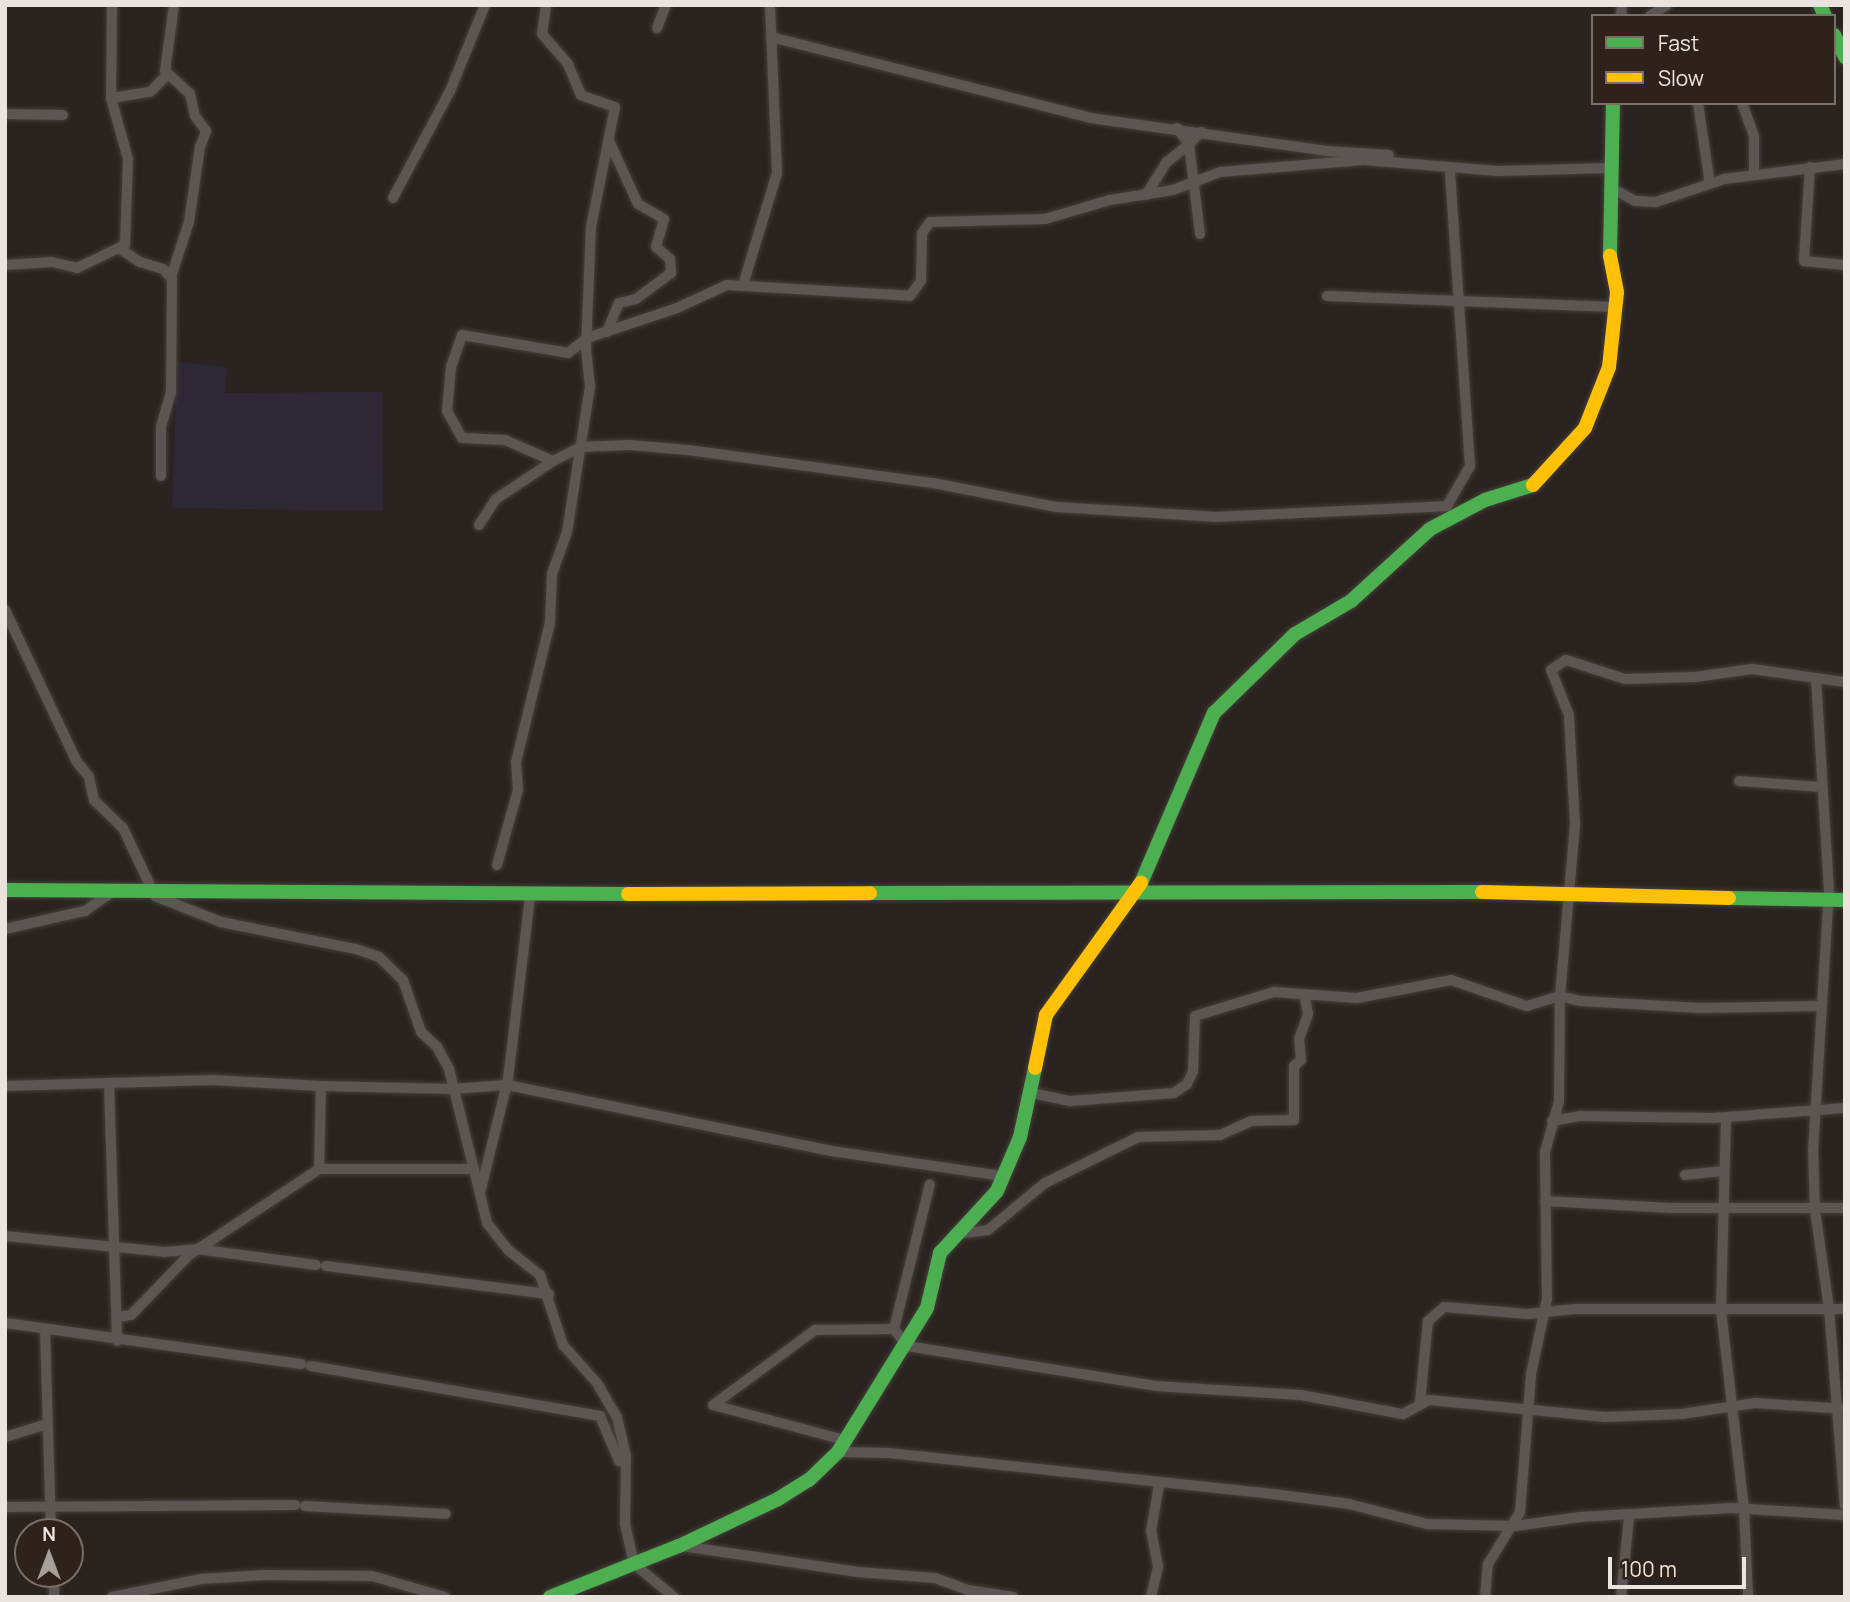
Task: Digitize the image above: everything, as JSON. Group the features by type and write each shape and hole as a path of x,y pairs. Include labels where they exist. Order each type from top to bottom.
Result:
{"street":[{"path":"5,265 52,262 77,268 122,250 127,238 128,159 111,98 112,5"},
{"path":"111,98 150,92 167,75 174,5"},
{"path":"393,198 450,90 485,5"},
{"path":"497,865 518,790 516,762 550,622 552,575 567,532 590,387 587,338 591,227 615,107 581,95 568,64 542,34 546,5"},
{"path":"657,28 666,5"},
{"path":"743,285 777,173 779,134 770,5"},
{"path":"771,37 925,74 1029,105 1453,170"},
{"path":"1836,39 1845,57"},
{"path":"161,476 161,427 171,392 171,277 189,222 200,147 206,130 195,116 190,94 167,75"},
{"path":"550,1597 679,1546 796,1489 842,1446 864,1404 907,1346 932,1298 940,1254 956,1234 990,1203 1003,1176 1032,1093 1046,1015 1138,891 1183,776 1224,701 1305,625 1351,601 1430,529 1486,499 1530,489 1585,428 1609,367 1616,308 1616,280 1608,247 1613,105"},
{"path":"1698,105 1710,184"},
{"path":"1743,105 1754,136 1754,174"},
{"path":"5,114 63,115"},
{"path":"1177,128 1189,144 1199,234"},
{"path":"1146,195 1167,162 1201,132"},
{"path":"607,332 619,303 636,299 671,274 670,260 656,247 664,219 638,204 610,143"},
{"path":"553,461 505,440 462,438 447,411 451,367 462,335 568,353 587,338 727,285 910,296 920,281 922,233 930,222 1045,219 1110,200 1146,195 1195,183 1220,172 1318,162 1499,171 1611,168"},
{"path":"1610,187 1647,202 1754,174 1845,164"},
{"path":"1810,167 1804,261 1845,265"},
{"path":"479,525 496,499 553,461 580,447 629,445 756,456 1057,507 1214,517 1447,506 1470,466 1453,170"},
{"path":"122,250 171,277"},
{"path":"1327,296 1609,307"},
{"path":"5,610 9,624 77,762 89,777 93,798 123,828 152,892 195,915 379,957 403,980 417,1024 442,1054 487,1223 508,1250 536,1270 549,1294 563,1345 597,1383 617,1417 626,1461 625,1524 634,1564 674,1597"},
{"path":"1485,1597 1488,1564 1515,1526 1524,1489 1529,1410 1544,1311 1545,1152 1559,1101 1560,996 1569,894 1574,778 1569,715 1551,674 1557,663 1566,660 1617,677 1643,681 1745,669 1845,682"},
{"path":"1816,678 1829,899 1817,1108 1815,1210 1841,1409 1845,1505"},
{"path":"1739,781 1822,786"},
{"path":"5,890 1138,891 1569,894 1845,900"},
{"path":"5,929 85,911 114,891"},
{"path":"481,1189 509,1085 530,897"},
{"path":"1032,1093 1070,1101 1174,1093 1187,1084 1193,1071 1195,1016 1268,992 1368,996 1451,980 1527,1006 1560,996 1580,1001 1703,1008 1822,1006"},
{"path":"956,1234 988,1230 1045,1183 1138,1137 1216,1136 1230,1133 1251,1121 1294,1120 1294,1066 1301,1059 1299,1039 1308,1013 1304,995"},
{"path":"5,1086 213,1080 452,1089 509,1085 831,1151 1003,1176"},
{"path":"109,1083 117,1340"},
{"path":"319,1169 321,1086"},
{"path":"1552,1121 1579,1116 1726,1118 1817,1108 1845,1108"},
{"path":"1726,1118 1721,1310 1730,1406 1744,1508 1748,1597"},
{"path":"117,1317 131,1315 197,1250 319,1169 472,1169"},
{"path":"1685,1175 1723,1171"},
{"path":"894,1329 930,1184"},
{"path":"1545,1201 1722,1208 1845,1208"},
{"path":"5,1236 164,1252 197,1250 549,1294"},
{"path":"1420,1402 1428,1321 1436,1311 1447,1307 1544,1311 1845,1309"},
{"path":"5,1323 306,1365 600,1416 619,1461 626,1461"},
{"path":"45,1329 50,1518"},
{"path":"894,1329 907,1346 1156,1386 1300,1395 1403,1414 1420,1402 1434,1399 1529,1410 1632,1417 1755,1403 1841,1409"},
{"path":"894,1329 815,1330 713,1405 842,1446 1159,1485 1349,1504 1412,1522 1515,1526 1580,1517 1629,1517 1744,1508 1845,1515"},
{"path":"5,1437 47,1424"},
{"path":"1151,1597 1158,1566 1151,1531 1159,1485"},
{"path":"5,1507 300,1505 446,1514"},
{"path":"1621,1597 1629,1517"},
{"path":"679,1546 844,1570 935,1578 968,1590 1013,1597"},
{"path":"112,1597 201,1579 265,1575 380,1577 445,1597"}],"shaded area":[{"path":"177,362 227,367 225,393 382,392 383,511 172,508"}],"traffic: fast":[{"path":"1820,5 1824,14"},
{"path":"1836,39 1845,57"},
{"path":"1610,256 1613,105"},
{"path":"1141,883 1214,713 1295,634 1351,601 1430,529 1485,500 1533,485"},
{"path":"5,890 628,894"},
{"path":"870,893 1482,892"},
{"path":"1729,898 1845,900"},
{"path":"550,1597 679,1546 778,1499 809,1480 838,1452 927,1308 940,1253 997,1191 1020,1137 1035,1068"}],"traffic: slow":[{"path":"1533,485 1585,428 1609,367 1617,292 1610,256"},
{"path":"1035,1068 1046,1015 1141,883"},
{"path":"1482,892 1729,898"},
{"path":"628,894 870,893"}]}
